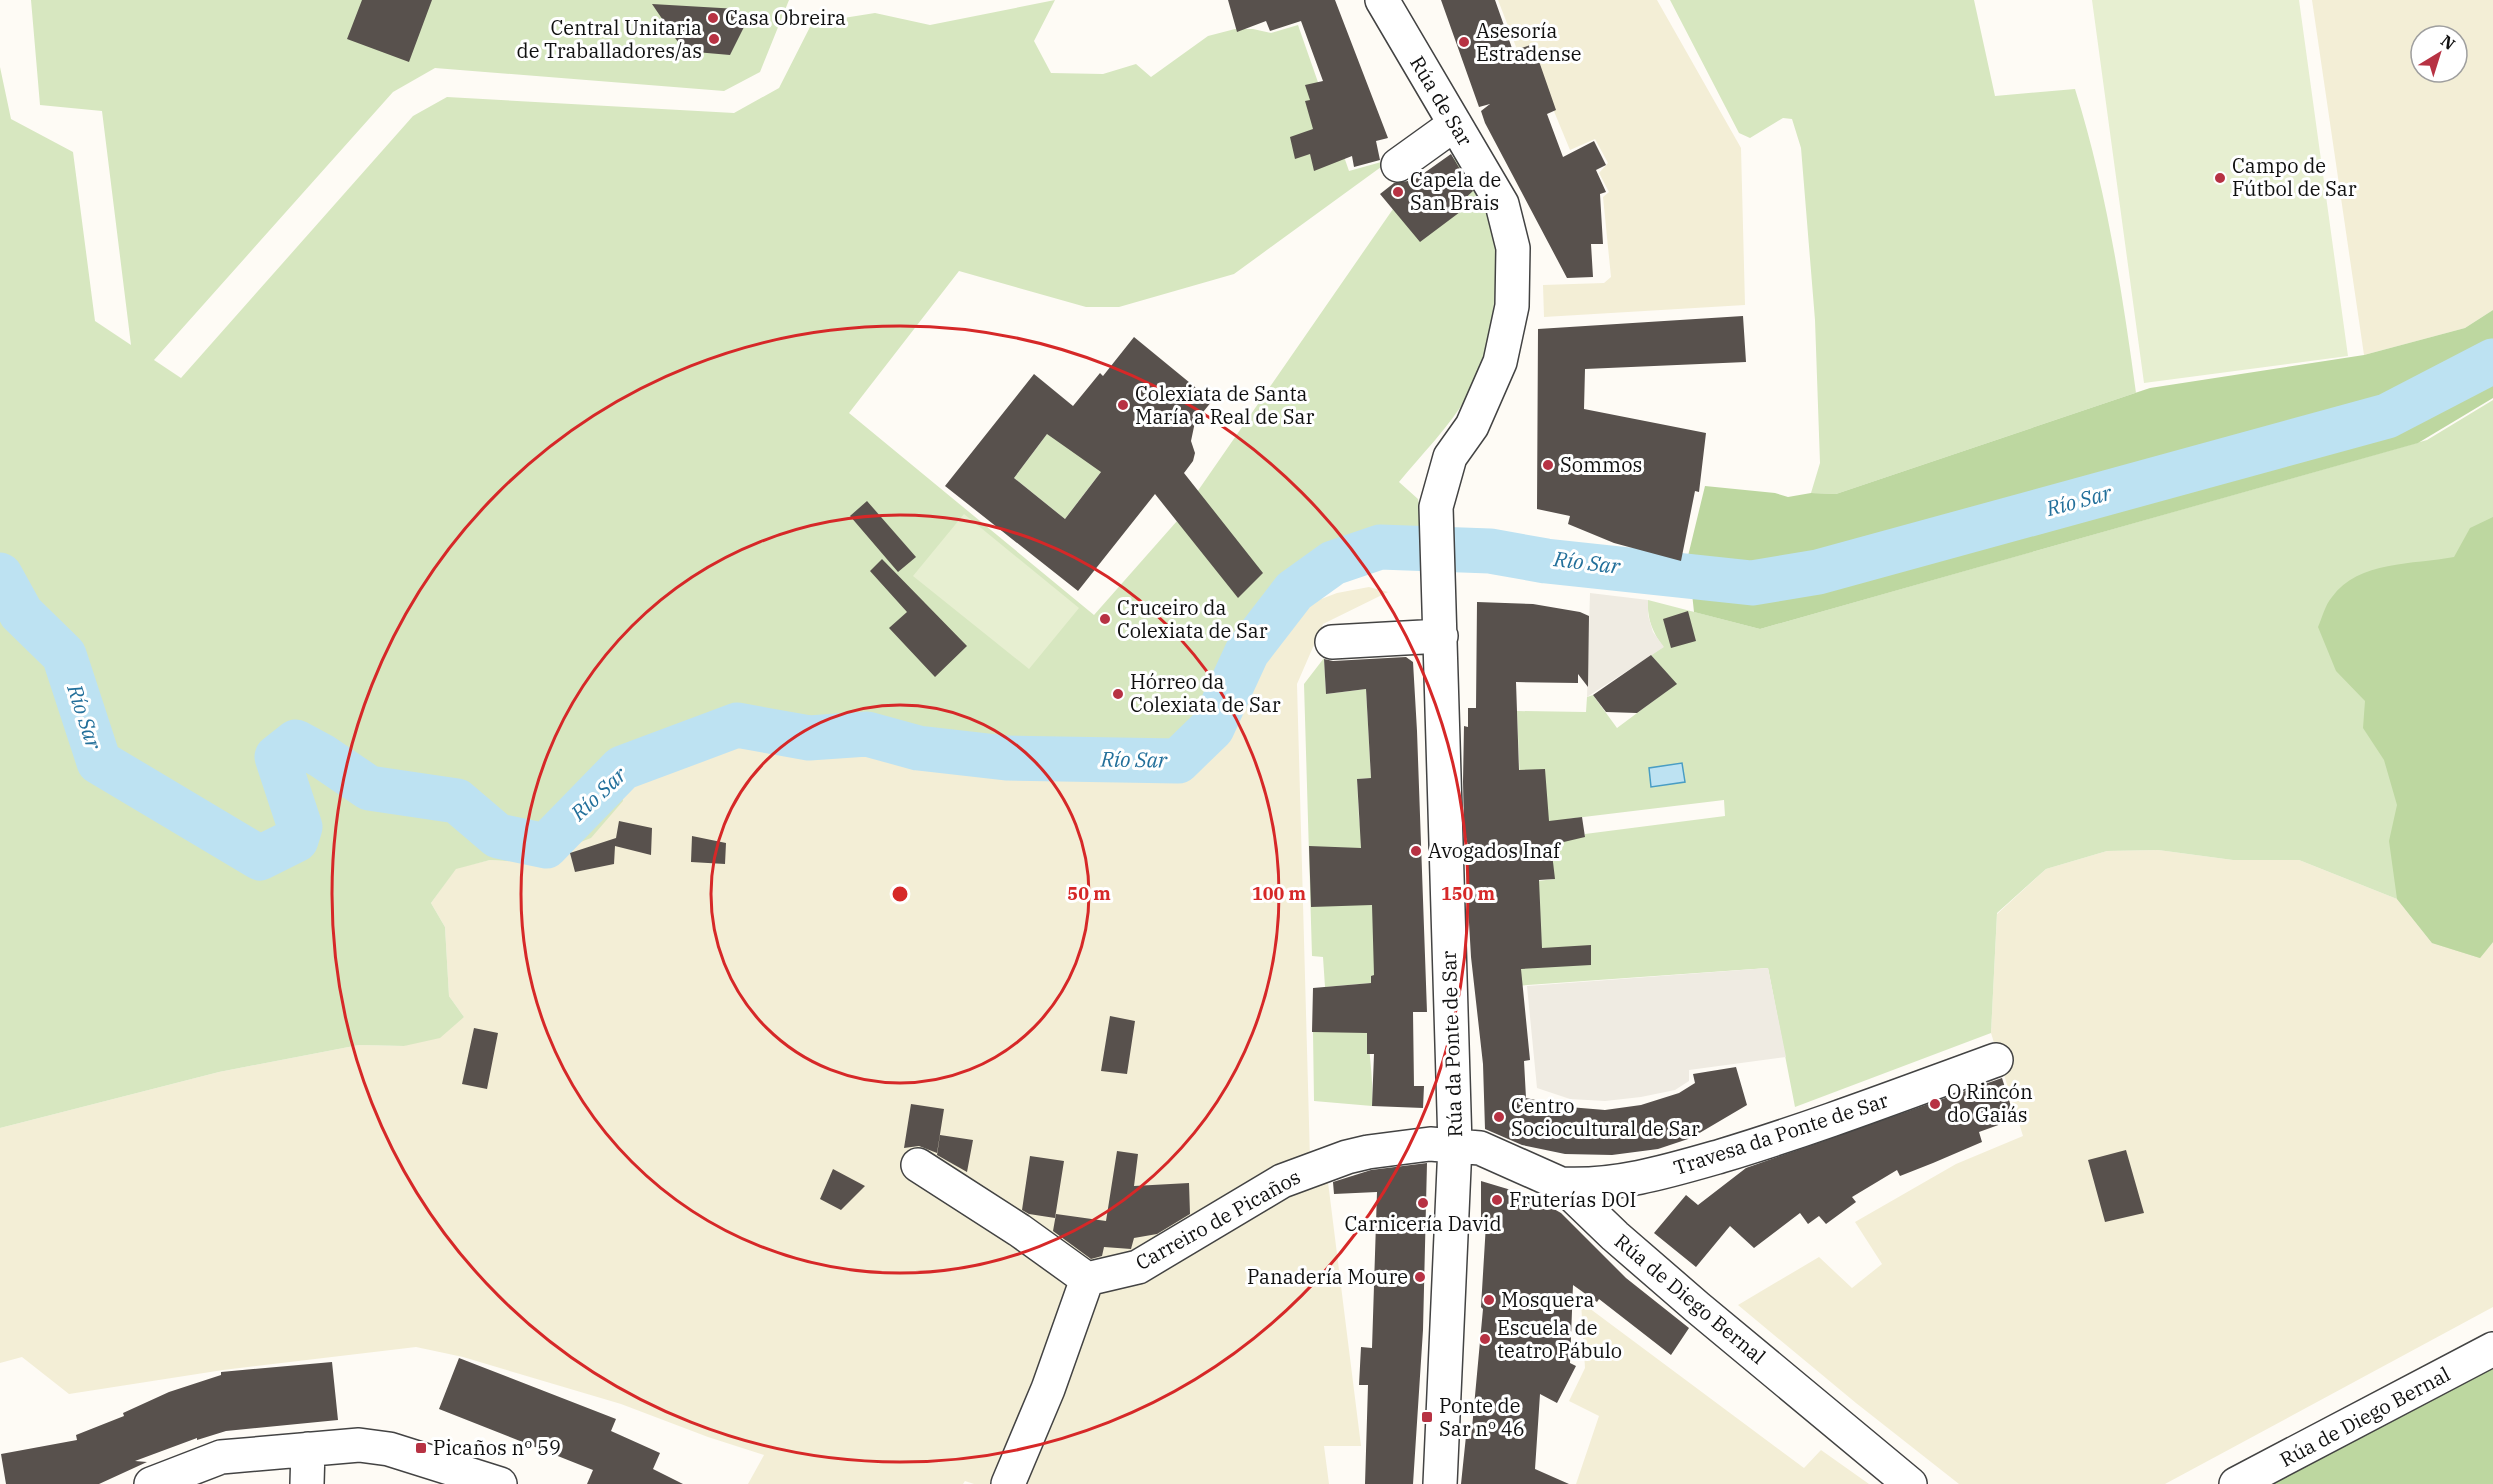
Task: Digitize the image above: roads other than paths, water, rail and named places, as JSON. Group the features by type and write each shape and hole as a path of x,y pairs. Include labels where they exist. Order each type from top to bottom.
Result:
{"street":[{"name":"Rúa de Sar","path":"1382,0 1502,204 1513,248 1512,306 1500,362 1472,426 1450,457 1436,507 1439,620"},
{"path":"1398,165 1455,124"},
{"path":"1332,642 1439,620"},
{"name":"Rúa da Ponte de Sar","path":"1439,620 1455,1145 1440,1484"},
{"name":"Travesa da Ponte de Sar","path":"1561,1184 1590,1186 1662,1173 1784,1137 1996,1060"},
{"name":"Carreiro de Picaños","path":"1087,1279 1138,1267 1206,1224 1299,1173 1368,1152 1430,1144 1455,1145"},
{"name":"Rúa de Diego Bernal","path":"1455,1145 1480,1148 1561,1184 1614,1236 1910,1484"},
{"path":"918,1166 1019,1230 1087,1279 1048,1389 1008,1484"},
{"name":"Rúa de Diego Bernal","path":"2236,1484 2493,1349"},
{"path":"150,1484 221,1457 375,1446 500,1484"},
{"path":"307,1484 308,1449"}],"water":[{"path":"1682,763 1685,782 1651,787 1649,768"}],"waterway":[{"name":"Río Sar","path":"0,575 21,613 64,655 99,762 260,858 296,840 300,827 277,757 296,742 322,756 369,788 457,801 498,836 546,846 622,768 737,725 809,738 867,734 918,748 1006,758 1178,761 1212,728 1247,652 1294,591 1333,563 1380,547 1490,551 1546,561 1752,583 1818,572 2387,416 2493,361"}],"place":[{"name":"Casa Obreira","path":"713,18"},
{"name":"Central Unitaria de Traballadores/as","path":"714,39"},
{"name":"Asesoría Estradense","path":"1464,42"},
{"name":"Campo de Fútbol de Sar","path":"2220,178"},
{"name":"Capela de San Brais","path":"1398,192"},
{"name":"Colexiata de Santa María a Real de Sar","path":"1123,405"},
{"name":"Sommos","path":"1548,465"},
{"name":"Cruceiro da Colexiata de Sar","path":"1105,619"},
{"name":"Hórreo da Colexiata de Sar","path":"1118,694"},
{"name":"Avogados Inaf","path":"1416,851"},
{"name":"O Rincón do Gaiás","path":"1935,1104"},
{"name":"Centro Sociocultural de Sar","path":"1499,1117"},
{"name":"Fruterías DOI","path":"1497,1200"},
{"name":"Carnicería David","path":"1423,1203"},
{"name":"Panadería Moure","path":"1420,1277"},
{"name":"Mosquera","path":"1489,1300"},
{"name":"Escuela de teatro Pábulo","path":"1485,1339"},
{"name":"Ponte de Sar nº 46","path":"1427,1417"},
{"name":"Picaños nº 59","path":"421,1448"}]}
